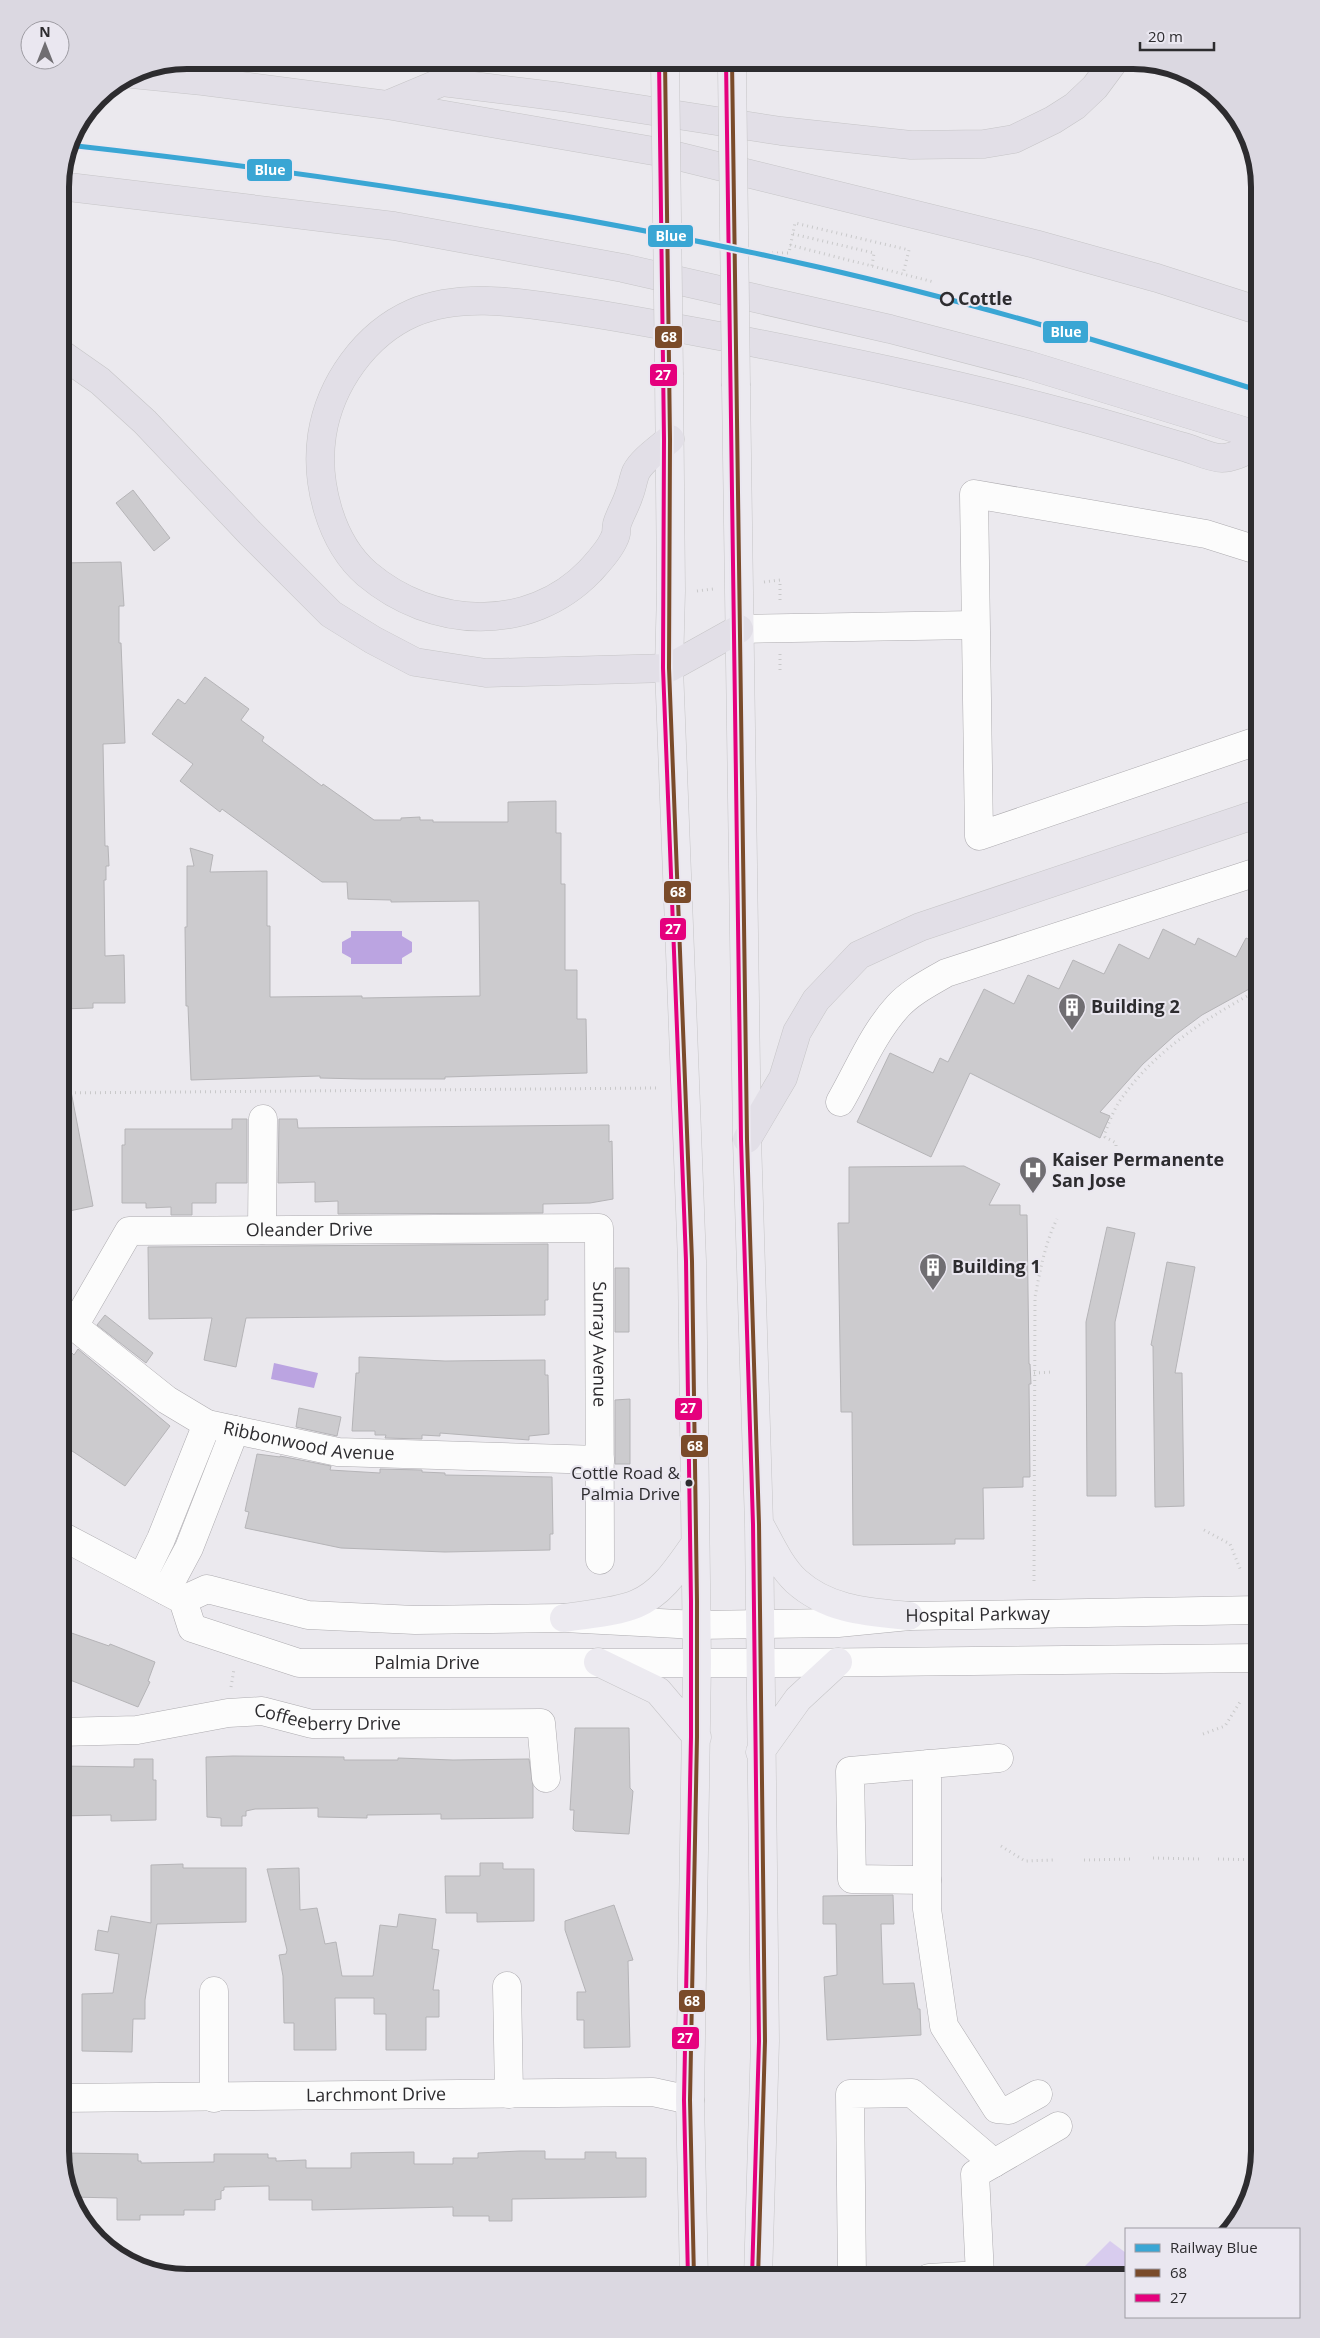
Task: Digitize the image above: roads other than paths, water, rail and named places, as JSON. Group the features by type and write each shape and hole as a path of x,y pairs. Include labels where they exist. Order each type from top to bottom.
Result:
{"highway":[{"path":"386,105 442,82 562,97 782,131 912,145 984,144 1014,139 1060,116 1075,106 1095,87 1108,69"},
{"path":"148,76 386,105 674,155 1035,244 1157,278 1251,308"},
{"path":"69,187 394,226 624,268 900,331 1028,365 1251,433"},
{"path":"670,439 637,469 617,524 616,537 598,562 576,585 555,599 527,612 505,616 475,617 441,611 406,599 379,584 359,567 339,537 326,503 320,472 320,445 325,415 338,384 375,337 414,313 435,307 488,301 629,318 848,362 1069,414 1223,458 1251,448"},
{"path":"69,359 100,381 145,422 250,533 331,614 416,662 486,673 669,668 738,629"},
{"path":"747,1139 783,1078 797,1032 816,1000 860,955 920,927 1251,816"}],"main road":[{"path":"665,69 671,591 669,668 692,1261 697,1625 697,1737 690,2100 694,2269"},
{"path":"732,69 738,629 747,1139 759,1524 760,1752 765,2041 758,2269"},
{"path":"759,1524 795,1580 814,1595 835,1605 855,1610 908,1616"},
{"path":"564,1618 636,1604 652,1595 672,1576 695,1544"},
{"path":"598,1662 658,1691 697,1737"},
{"path":"760,1752 798,1699 838,1662"}],"street":[{"path":"1251,548 1206,534 974,494 979,836 1251,743"},
{"path":"738,629 975,625"},
{"path":"840,1102 883,1027 898,1006 912,994 946,973 1251,874"},
{"path":"262,1230 263,1119"},
{"name":"Oleander Drive","path":"69,1314 129,1231 599,1228"},
{"name":"Sunray Avenue","path":"599,1228 600,1560"},
{"name":"Ribbonwood Avenue","path":"69,1319 167,1400 207,1424 338,1452 600,1460"},
{"path":"142,1578 161,1539 207,1424"},
{"path":"175,1595 189,1548 235,1430"},
{"path":"69,1540 175,1595 207,1589 308,1615 415,1620 564,1618 697,1625"},
{"name":"Palmia Drive","path":"175,1595 192,1628 299,1663 697,1662"},
{"name":"Hospital Parkway","path":"697,1625 838,1623 908,1616 1251,1610"},
{"path":"697,1662 1251,1658"},
{"name":"Coffeeberry Drive","path":"69,1732 137,1730 228,1713 262,1711 312,1724 541,1723 546,1778"},
{"path":"927,1880 852,1879 850,1771 999,1758"},
{"path":"927,1764 927,1909 944,2026 997,2109 1009,2110 1038,2094"},
{"path":"507,1986 509,2094"},
{"path":"214,1991 214,2098"},
{"name":"Larchmont Drive","path":"69,2098 653,2092 690,2100"},
{"path":"852,2269 850,2094 912,2094 994,2163"},
{"path":"980,2269 975,2174 1058,2126"}],"rail line":[{"name":"Blue","path":"76,146 351,181 538,211 725,247 874,280 985,309 1251,388"}],"place":[{"name":"Cottle","path":"947,299"},
{"name":"Building 2","path":"1072,1031"},
{"name":"Kaiser Permanente San Jose","path":"1033,1194"},
{"name":"Building 1","path":"933,1291"},
{"name":"Cottle Road & Palmia Drive","path":"689,1483"}]}
